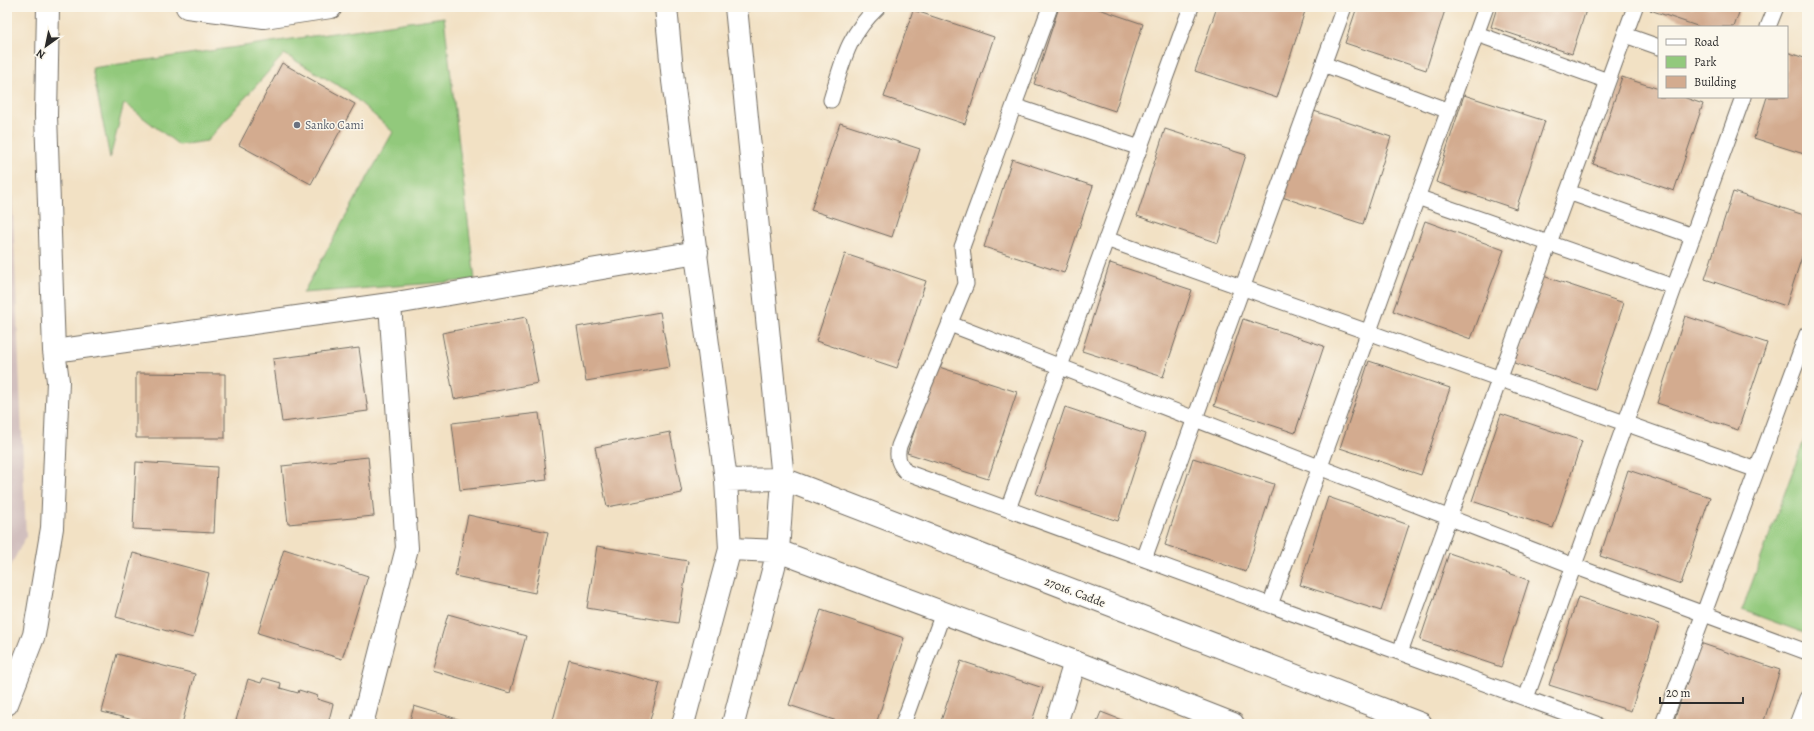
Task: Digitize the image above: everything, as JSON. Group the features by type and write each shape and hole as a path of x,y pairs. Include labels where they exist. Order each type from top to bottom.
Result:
{"street":[{"path":"7,704 34,635 52,528 58,381 54,351 46,115 48,7"},
{"path":"187,7 264,17 331,7"},
{"path":"666,7 673,81 697,252 726,480 730,549 683,724"},
{"path":"733,724 778,551 783,479 736,7"},
{"path":"54,351 390,304 697,252"},
{"path":"362,724 407,548 390,304"},
{"name":"27016. Cadde","path":"726,480 783,479 1421,724"},
{"path":"730,549 778,551 1075,662 1234,724"},
{"path":"1056,724 1075,662"}],"lane":[{"path":"831,100 846,49 864,22 878,7"},
{"path":"1050,7 962,247 966,284 899,446 898,459 900,466 906,472 1596,724"},
{"path":"1008,509 1191,7"},
{"path":"1144,559 1344,7"},
{"path":"1270,605 1486,7"},
{"path":"1400,652 1635,7"},
{"path":"1768,26 1776,7"},
{"path":"1477,34 1608,81"},
{"path":"1625,35 1658,46"},
{"path":"1324,64 1449,111"},
{"path":"1526,698 1743,98"},
{"path":"1014,106 1140,148"},
{"path":"1568,192 1693,236"},
{"path":"1417,197 1674,288"},
{"path":"1106,239 1757,470"},
{"path":"950,324 1574,566 1807,652"},
{"path":"1663,724 1807,334"},
{"path":"903,724 944,613"},
{"path":"1797,724 1807,698"}],"shaded area":[{"path":"7,64 26,537 7,572"}],"green space":[{"path":"444,17 475,280 303,293 393,132 346,90 284,54 207,141 179,145 124,103 110,158 92,68"},
{"path":"1807,432 1807,634 1742,610"}],"building":[{"path":"1059,7 1093,7 1143,24 1115,111 1034,84"},
{"path":"1217,7 1294,7 1305,11 1277,98 1195,71"},
{"path":"1357,7 1446,7 1426,70 1345,43"},
{"path":"1497,7 1587,7 1572,54 1491,27"},
{"path":"1651,7 1741,7 1734,26 1697,26 1650,10"},
{"path":"913,10 994,37 965,124 884,97"},
{"path":"1788,52 1807,59 1807,155 1754,138 1767,98 1788,98"},
{"name":"Sanko Cami","path":"282,63 355,104 311,184 239,145"},
{"path":"1622,77 1658,89 1658,98 1686,98 1703,104 1674,191 1593,164"},
{"path":"1464,95 1545,121 1516,209 1436,182"},
{"path":"1311,110 1391,137 1363,224 1282,197"},
{"path":"840,123 920,149 892,237 811,210"},
{"path":"1165,129 1246,155 1218,243 1137,216"},
{"path":"1012,159 1093,186 1064,273 984,247"},
{"path":"1733,192 1807,216 1807,241 1786,306 1705,279"},
{"path":"1425,221 1504,250 1471,339 1393,311"},
{"path":"845,254 926,281 897,368 816,341"},
{"path":"1110,263 1192,290 1163,377 1082,351"},
{"path":"1543,276 1624,303 1595,390 1514,363"},
{"path":"660,312 670,367 586,381 577,327"},
{"path":"1685,316 1767,343 1738,430 1657,403"},
{"path":"526,317 538,383 454,399 442,333"},
{"path":"1243,319 1324,346 1295,433 1214,406"},
{"path":"359,348 368,411 282,422 273,359"},
{"path":"1369,361 1450,388 1421,475 1340,448"},
{"path":"936,366 1017,392 988,479 907,453"},
{"path":"136,373 225,374 225,438 136,438"},
{"path":"1065,407 1146,434 1118,521 1036,494"},
{"path":"539,413 547,480 460,490 452,423"},
{"path":"1501,414 1582,441 1553,528 1472,501"},
{"path":"670,432 682,493 607,507 595,447"},
{"path":"368,457 374,516 288,524 282,466"},
{"path":"1193,458 1274,484 1246,572 1165,545"},
{"path":"136,462 217,467 214,533 133,529"},
{"path":"1628,470 1710,497 1681,584 1600,556"},
{"path":"1328,497 1409,525 1381,611 1300,585"},
{"path":"468,515 548,532 535,593 455,576"},
{"path":"597,546 688,561 678,623 587,608"},
{"path":"284,549 368,576 342,659 258,633"},
{"path":"133,553 209,573 193,638 116,617"},
{"path":"1449,553 1529,580 1501,667 1420,640"},
{"path":"1578,597 1659,624 1631,711 1549,685"},
{"path":"821,610 904,638 876,724 846,724 789,705"},
{"path":"448,614 526,636 510,693 432,670"},
{"path":"1700,643 1780,670 1763,724 1673,724"},
{"path":"117,654 195,674 182,724 149,724 102,712"},
{"path":"569,660 660,683 649,724 552,724"},
{"path":"961,661 1043,688 1031,724 940,724"},
{"path":"263,678 281,683 280,688 298,693 299,690 318,696 317,699 333,704 328,724 235,724 248,679 261,683"},
{"path":"414,706 474,724 409,724"},
{"path":"1101,712 1132,724 1096,724"}],"place":[{"name":"Sanko Cami","path":"297,125"}]}
